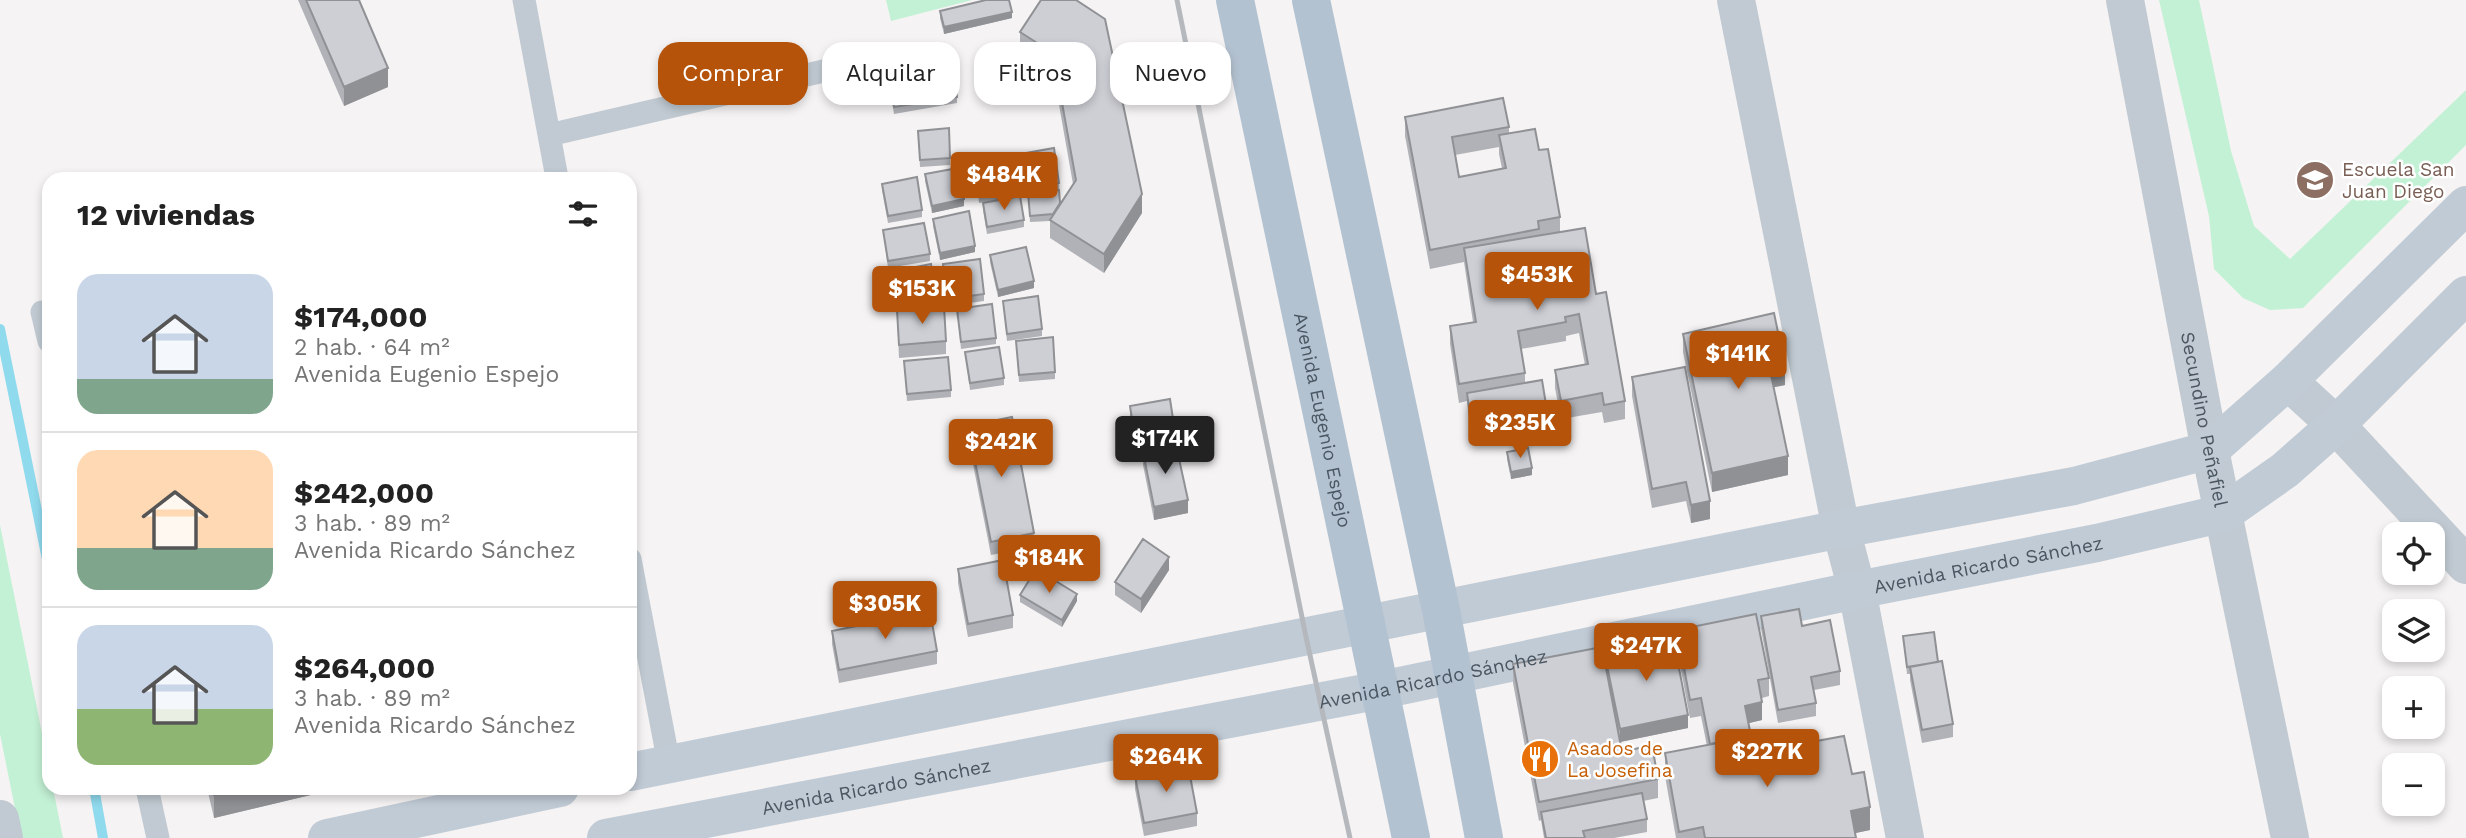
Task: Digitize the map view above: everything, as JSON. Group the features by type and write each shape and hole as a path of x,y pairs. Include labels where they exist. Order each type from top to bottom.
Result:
{"main road":[{"name":"Avenida Eugenio Espejo","path":"1235,0 1411,838"},
{"path":"1311,0 1441,610 1484,838"},
{"path":"637,771 1841,529 2074,486 2210,450 2288,381 2466,205"},
{"name":"Avenida Ricardo Sánchez","path":"606,838 1381,690 1857,590 2097,543 2224,513 2285,470 2336,425 2466,295"},
{"path":"327,838 527,795"}],"street":[{"path":"1736,0 1905,838"},
{"name":"Secundino Peñafiel","path":"2125,0 2210,450 2291,838"},
{"path":"2288,381 2336,425 2466,565"},
{"path":"0,820 4,838"}],"lane":[{"path":"524,0 556,172"},
{"path":"549,135 822,71"},
{"path":"637,596 669,764"},
{"path":"149,795 158,838"}],"green space":[{"path":"886,0 972,0 891,21"},
{"path":"2159,0 2199,0 2231,151 2254,226 2290,259 2466,90 2466,145 2303,308 2270,310 2243,298 2214,269 2209,216"},
{"path":"0,525 42,733 42,795 54,795 63,838 21,838 0,734"}],"building":[{"path":"306,0 359,0 388,68 344,87"},
{"path":"986,0 1009,0 1012,12 944,27 940,11"},
{"path":"1041,0 1076,0 1105,19 1110,43 1110,105 1123,105 1142,194 1104,254 1050,220 1076,180 1062,105 1096,105 1096,42 1036,42 1020,32"},
{"path":"1503,98 1509,127 1452,137 1459,177 1506,168 1499,135 1535,129 1539,150 1548,149 1560,217 1538,221 1539,229 1430,250 1405,117"},
{"path":"949,128 950,158 920,160 918,131"},
{"path":"1054,148 1059,183 1025,189 1020,154"},
{"path":"1010,158 1014,192 979,196 975,162"},
{"path":"958,168 964,199 932,206 925,174"},
{"path":"917,177 922,210 888,216 882,184"},
{"path":"1059,190 1060,203 1053,214 1030,216 1028,193"},
{"path":"1020,196 1024,220 987,227 983,203"},
{"path":"969,211 975,246 940,253 933,219"},
{"path":"924,223 930,254 888,261 883,230"},
{"path":"1585,228 1596,294 1606,292 1625,401 1604,405 1602,393 1561,401 1555,370 1588,364 1579,314 1565,317 1566,322 1518,331 1525,373 1459,384 1450,326 1476,322 1464,248"},
{"path":"1026,247 1034,281 998,290 990,255"},
{"path":"980,259 984,294 948,299 943,264"},
{"path":"931,264 936,299 897,306 891,272"},
{"path":"1038,296 1042,329 1007,334 1003,301"},
{"path":"992,304 996,338 961,342 957,309"},
{"path":"944,306 946,341 899,345 897,310"},
{"path":"1774,313 1785,366 1770,370 1788,456 1712,473 1683,334"},
{"path":"1053,337 1055,372 1019,375 1016,341"},
{"path":"999,347 1004,378 970,383 965,352"},
{"path":"948,357 951,390 907,394 904,361"},
{"path":"1685,367 1710,501 1691,505 1686,482 1652,489 1632,377"},
{"path":"1542,380 1550,429 1525,433 1523,420 1493,425 1491,411 1470,415 1467,393"},
{"path":"1170,399 1176,439 1136,446 1130,406"},
{"path":"1012,417 1034,533 991,542 968,426"},
{"path":"1176,445 1188,500 1154,507 1143,452"},
{"path":"1528,448 1532,468 1511,472 1507,452"},
{"path":"1143,539 1169,557 1141,599 1115,582"},
{"path":"1003,560 1013,615 968,624 958,569"},
{"path":"1036,569 1077,594 1062,620 1020,595"},
{"path":"1799,609 1802,626 1830,620 1840,671 1811,677 1816,703 1778,710 1761,616"},
{"path":"930,611 937,651 839,670 832,631"},
{"path":"1756,614 1769,678 1758,680 1762,702 1745,706 1751,736 1710,744 1701,698 1690,700 1677,630"},
{"path":"1934,632 1938,662 1907,667 1903,636"},
{"path":"1673,637 1688,715 1620,729 1604,651"},
{"path":"1602,647 1622,752 1652,745 1658,779 1539,802 1513,664"},
{"path":"1942,661 1953,724 1922,730 1910,667"},
{"path":"1781,731 1784,747 1844,736 1852,774 1864,772 1870,807 1851,811 1856,838 1705,838 1703,827 1679,832 1665,753"},
{"path":"1188,765 1197,813 1144,823 1135,776"},
{"path":"1642,793 1647,819 1583,831 1585,838 1546,838 1541,812"}],"waterway":[{"path":"0,329 42,535"},
{"path":"95,795 103,838"}],"railway":[{"path":"1177,0 1306,637 1350,838"}],"place":[{"name":"Escuela San Juan Diego","path":"2315,180"},
{"name":"Asados de La Josefina","path":"1540,759"}]}
